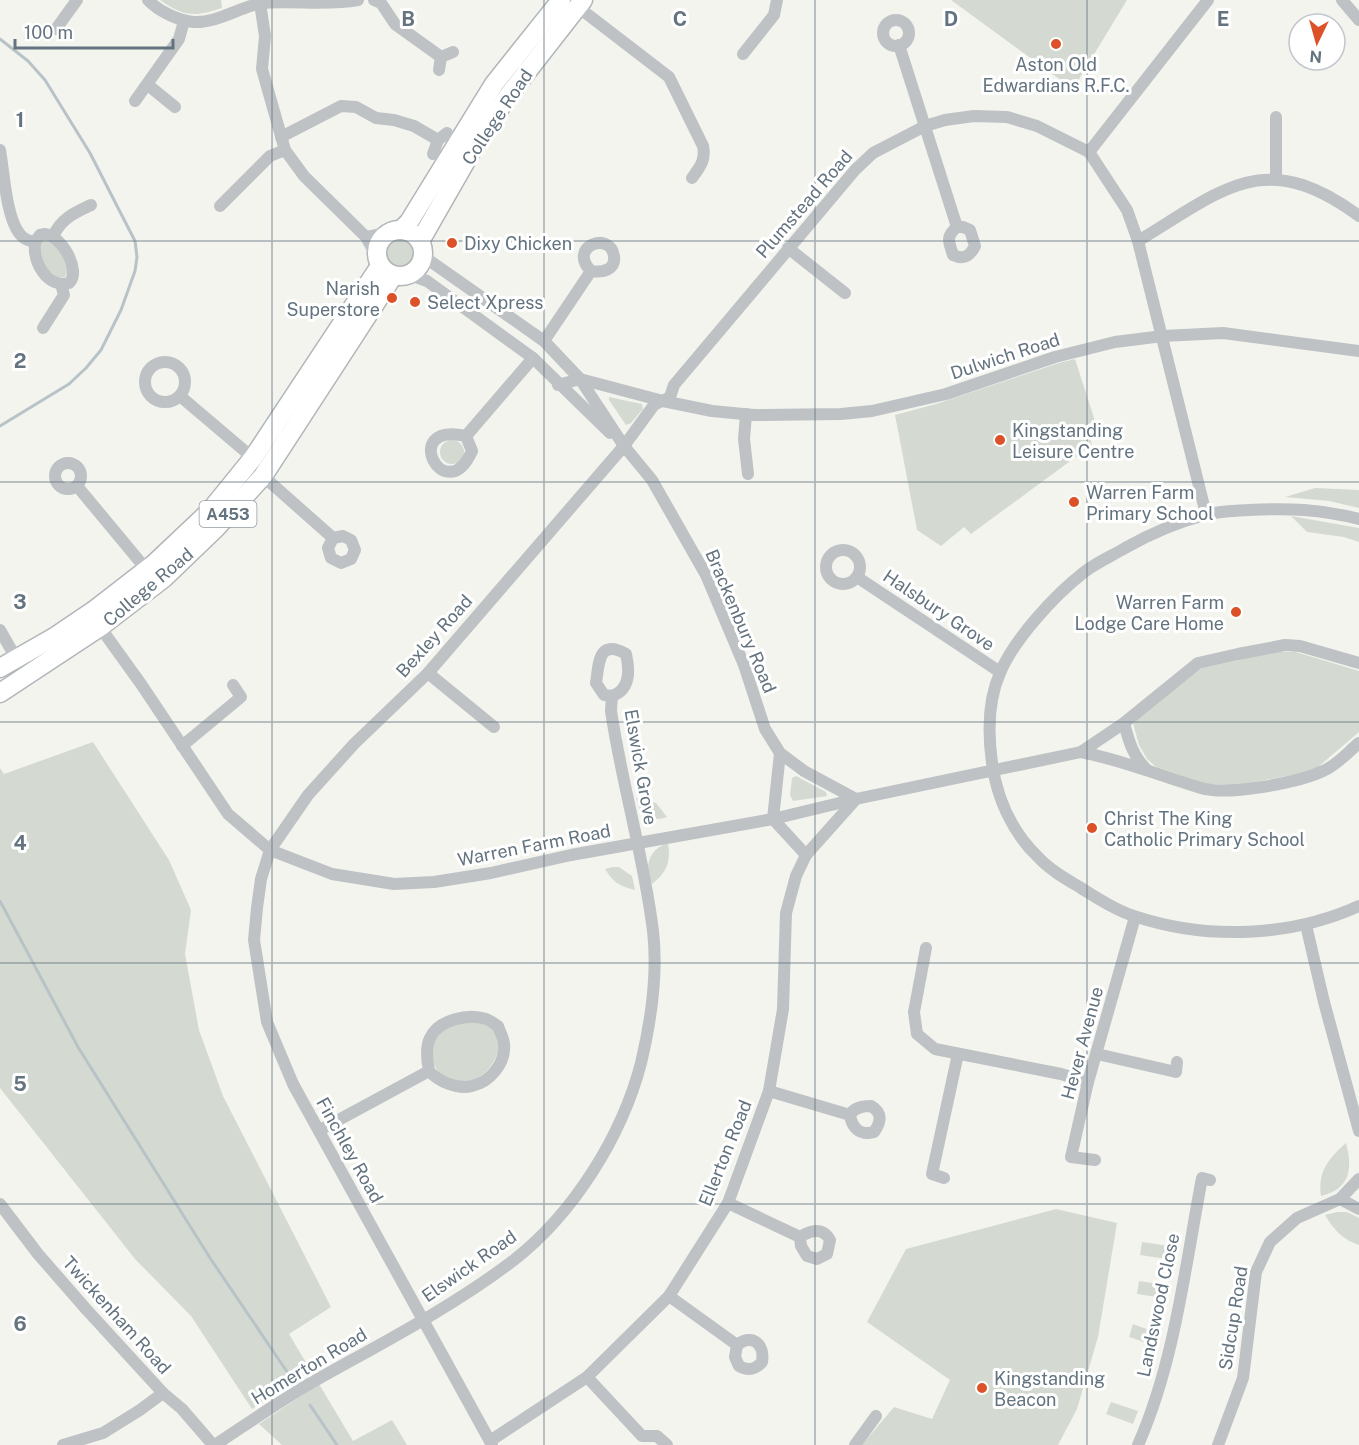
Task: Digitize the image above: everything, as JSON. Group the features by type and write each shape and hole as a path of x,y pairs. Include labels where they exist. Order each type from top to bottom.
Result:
{"main road":[{"name":"College Road","path":"390,268 380,241 409,222 494,84 574,2"},
{"name":"College Road","path":"390,268 418,268 423,236 476,145 574,2"},
{"path":"395,231 421,247"},
{"name":"College Road","path":"0,669 56,636 97,619 146,569 210,511 253,458 390,268"},
{"name":"College Road","path":"0,693 97,619 164,578 216,528 263,476 390,268"}],"street":[{"path":"148,0 184,21 197,22 233,14 260,3 292,1 341,3 358,0"},
{"path":"230,0 233,14"},
{"path":"374,0 381,3 395,24 447,54 439,70"},
{"path":"742,54 774,15 777,0"},
{"path":"1206,514 1138,241 1127,210 1089,152 1208,0"},
{"path":"1342,0 1359,20"},
{"path":"56,29 75,1"},
{"path":"574,2 669,77 703,146 705,155 702,165 692,178"},
{"path":"260,3 265,36 262,69 285,150 304,176 366,237 390,268"},
{"path":"135,101 148,86 161,63 179,39 184,21"},
{"path":"899,45 957,227"},
{"path":"148,86 175,107"},
{"path":"281,136 341,106 356,107 376,118 394,120 442,137 433,154"},
{"name":"Plumstead Road","path":"624,446 654,405 670,397 674,385 788,248 855,170 873,153 925,126 945,120 974,116 1006,117 1037,126 1089,152"},
{"path":"1276,117 1276,179"},
{"path":"0,150 12,187 9,207 17,232 26,240 35,242"},
{"path":"220,206 270,156 285,150"},
{"path":"1138,241 1216,192 1240,184 1276,179 1321,193 1359,216"},
{"path":"53,236 59,224 68,216 91,205"},
{"path":"366,237 395,231"},
{"path":"45,234 53,236 62,245 73,269 71,281 61,284 53,282 39,268 35,258 35,242 45,234"},
{"name":"Brackenbury Road","path":"421,247 543,341 580,379 624,446 652,480 706,575 744,665 765,729 780,753 804,771 856,799"},
{"path":"788,248 845,294"},
{"name":"Brackenbury Road","path":"390,268 427,281 533,358 558,385 624,446"},
{"path":"543,341 591,271"},
{"path":"43,328 64,295 61,284"},
{"name":"Dulwich Road","path":"663,401 712,411 746,414 802,416 872,411 946,394 1055,357 1115,342 1163,336 1223,333 1359,351"},
{"path":"466,436 533,358"},
{"path":"558,385 580,379 663,401"},
{"path":"180,396 253,458"},
{"path":"746,414 744,439 748,474"},
{"name":"Bexley Road","path":"270,850 308,795 354,744 428,673 624,446"},
{"path":"263,476 333,538"},
{"path":"76,486 146,569"},
{"path":"1359,519 1336,513 1292,508 1206,514 1144,538 1084,572 1036,619 1016,645 1000,672 989,733 993,771 999,794 1008,817 1022,838 1038,858 1056,873 1106,903 1135,917 1181,928 1242,933 1306,925 1359,906"},
{"name":"Halsbury Grove","path":"857,577 1000,672"},
{"name":"Warren Farm Road","path":"97,619 228,814 270,850 332,874 394,884 434,882 491,873 571,855 773,819 856,799 1081,752 1098,743 1198,663 1285,645 1300,646 1359,663"},
{"path":"0,630 17,660"},
{"path":"428,673 494,726"},
{"path":"182,746 241,697 233,685"},
{"name":"Elswick Grove","path":"612,696 611,711 614,732 637,843"},
{"path":"1124,723 1130,747 1148,771"},
{"name":"Warren Farm Road","path":"1081,752 1202,789 1237,790 1298,779 1325,771 1359,743"},
{"path":"780,753 773,819 806,855"},
{"name":"Ellerton Road","path":"491,1443 587,1377 669,1296 728,1203 770,1092 783,1009 786,913 796,876 806,855 856,799"},
{"name":"Elswick Road","path":"422,1320 515,1259 538,1239 570,1203 592,1173 622,1118 636,1084 648,1034 653,986 653,932 637,843"},
{"name":"Finchley Road","path":"270,850 261,879 256,908 255,940 267,1022 293,1084 491,1443"},
{"name":"Hever Avenue","path":"1095,1160 1071,1157 1088,1082 1135,917"},
{"path":"1306,925 1359,1131"},
{"path":"926,948 914,1012 916,1034 935,1048 1061,1074 1088,1082"},
{"path":"460,1018 485,1019 498,1026 504,1044 501,1063 486,1080 472,1086 461,1086 437,1080 429,1071 426,1056 429,1038 438,1026 448,1020 460,1018"},
{"path":"944,1178 932,1174 958,1054"},
{"path":"1097,1054 1176,1072 1177,1062"},
{"path":"320,1130 429,1071"},
{"path":"770,1092 850,1115"},
{"name":"Landswood Close","path":"1138,1445 1163,1375 1176,1319 1202,1178 1210,1180"},
{"name":"Sidcup Road","path":"1218,1445 1243,1378 1256,1272 1270,1242 1297,1218 1340,1199 1359,1179"},
{"path":"1340,1199 1359,1209"},
{"path":"728,1203 800,1237"},
{"name":"Twickenham Road","path":"0,1204 38,1254 214,1445"},
{"path":"669,1296 737,1345"},
{"name":"Homerton Road","path":"214,1445 283,1400 422,1320"},
{"path":"587,1377 641,1441 657,1436 666,1445"},
{"path":"63,1445 103,1433 140,1410 163,1392"},
{"path":"855,1445 876,1416"}],"shaded area":[{"path":"160,0 221,0 222,8 190,14 176,10"},
{"name":"Aston Old Edwardians R.F.C.","path":"951,0 1127,0 1073,89"},
{"path":"46,237 59,248 68,270 65,277 58,277 43,268 39,255 41,239"},
{"path":"399,239 410,244 415,255 410,266 399,271 388,266 383,255 388,244"},
{"path":"1075,359 1095,421 1086,425 1092,445 971,534 964,527 941,546 917,530 895,415"},
{"path":"609,397 642,404 643,409 631,423 626,425"},
{"path":"452,440 457,441 463,447 463,457 457,463 452,464 447,463 441,457 440,452 441,447 447,441"},
{"path":"1315,488 1359,490 1359,508 1329,501 1285,497"},
{"path":"1291,516 1359,528 1359,542 1344,537 1307,532"},
{"path":"1274,652 1296,652 1359,671 1359,732 1318,767 1294,775 1237,785 1205,784 1156,767 1147,759 1139,745 1133,723 1182,681 1202,668"},
{"path":"93,742 169,860 191,910 185,954 199,1030 223,1096 331,1307 289,1334 311,1371 252,1409 191,1316 135,1259 0,1088 0,768 4,774"},
{"path":"796,776 826,792 827,796 793,801 790,795 792,778"},
{"path":"636,798 656,803 667,817 656,819 647,816 640,809"},
{"path":"668,843 667,866 652,884 648,871 650,859 656,850"},
{"path":"619,867 632,876 635,890 617,883 611,877 605,869"},
{"path":"473,1021 487,1024 496,1032 499,1043 497,1055 481,1076 469,1082 457,1083 444,1077 437,1070 431,1050 432,1045 450,1024"},
{"path":"1346,1143 1349,1161 1347,1177 1338,1188 1321,1196 1321,1180 1326,1166 1334,1154"},
{"path":"1056,1209 1117,1223 1098,1337 1077,1409 1058,1445 862,1445 894,1407 932,1419 950,1380 867,1322 906,1249"},
{"path":"1347,1212 1359,1218 1359,1245 1339,1233 1325,1215"},
{"path":"1142,1242 1169,1246 1167,1259 1140,1255"},
{"path":"1139,1281 1166,1285 1164,1298 1137,1294"},
{"path":"1133,1324 1160,1334 1156,1346 1129,1337"},
{"path":"319,1384 353,1441 392,1420 407,1445 282,1445 259,1424"},
{"path":"1111,1402 1138,1411 1133,1424 1106,1414"}],"waterway":[{"path":"0,39 28,61 45,80 90,153 135,241 137,257 135,271 121,310 101,350 69,384 0,426"},
{"path":"0,901 78,1047 210,1258 294,1382"},
{"path":"310,1405 337,1445"}],"place":[{"name":"Aston Old Edwardians R.F.C.","path":"1056,44"},
{"name":"Dixy Chicken","path":"452,243"},
{"name":"Narish Superstore","path":"392,298"},
{"name":"Select Xpress","path":"415,302"},
{"name":"Kingstanding Leisure Centre","path":"1000,440"},
{"name":"Warren Farm Primary School","path":"1074,502"},
{"name":"Warren Farm Lodge Care Home","path":"1236,612"},
{"name":"Christ The King Catholic Primary School","path":"1092,828"},
{"name":"Kingstanding Beacon","path":"982,1388"}]}
